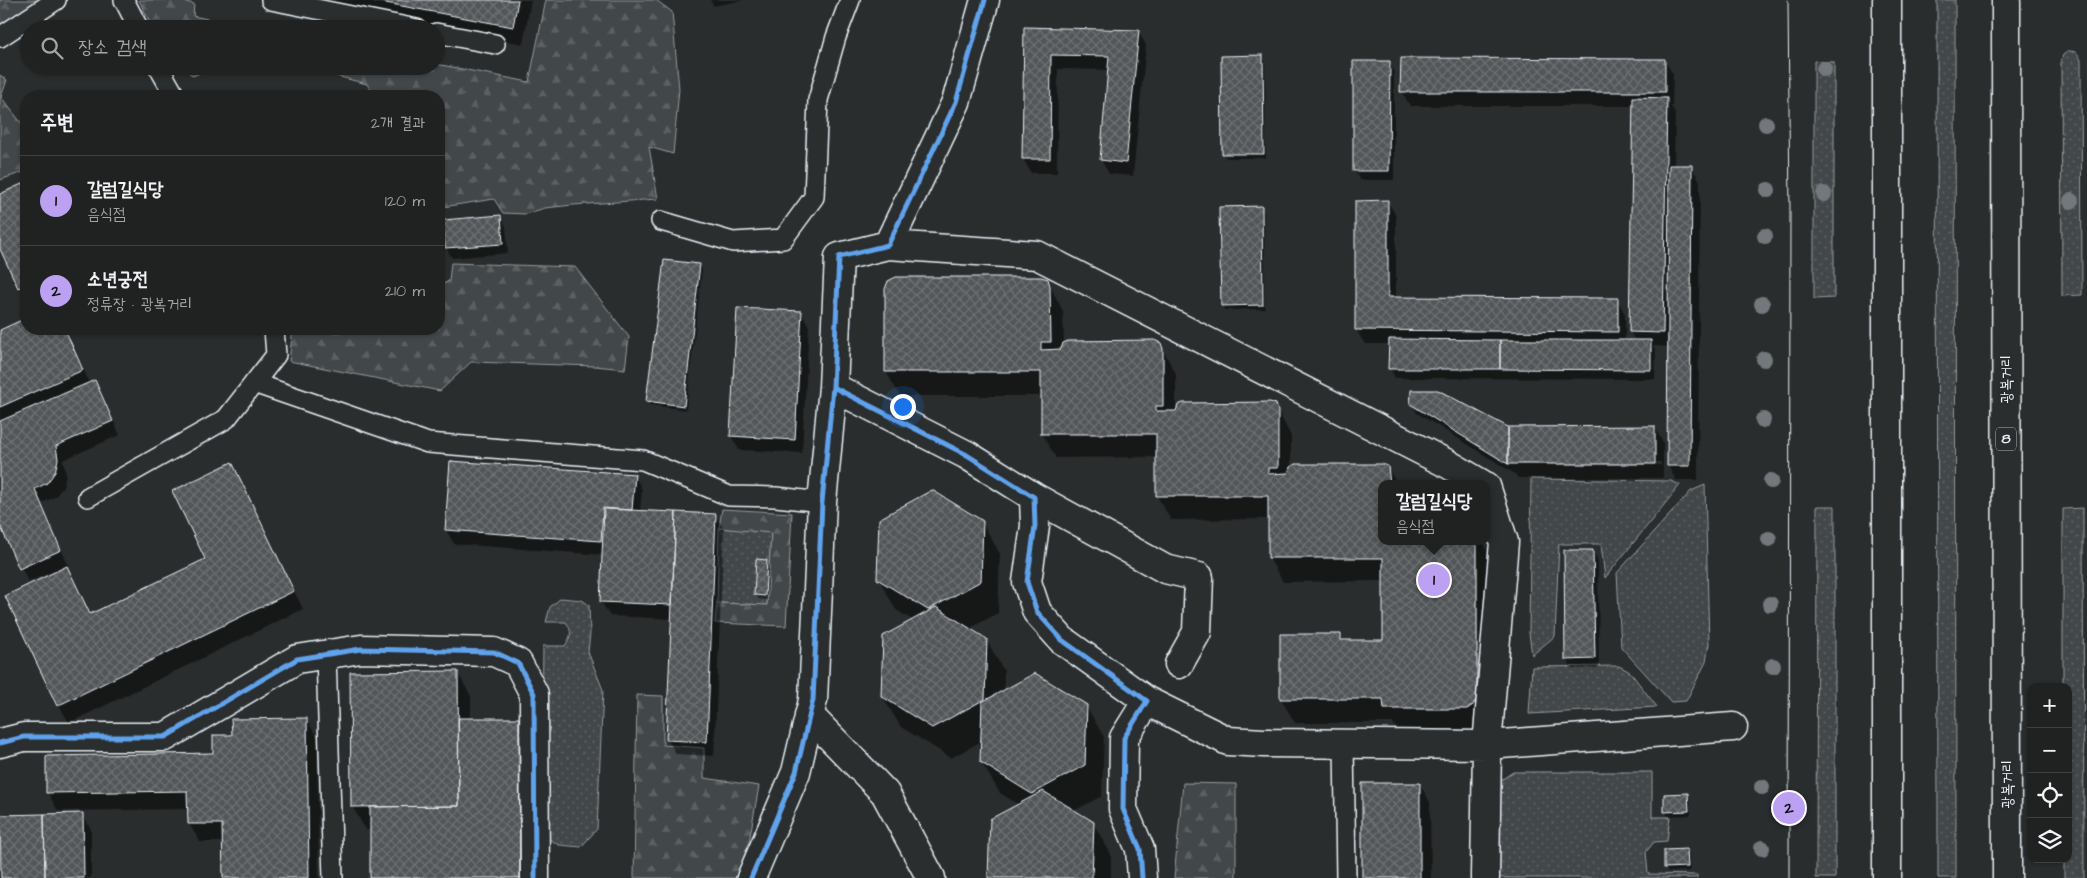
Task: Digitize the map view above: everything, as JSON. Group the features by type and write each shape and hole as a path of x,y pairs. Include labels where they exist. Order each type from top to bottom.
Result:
{"main road":[{"path":"888,245 956,102 985,0"},
{"path":"1887,0 1887,878"},
{"name":"광복거리","path":"2006,0 2007,878"},
{"path":"751,878 796,772 813,700 822,502 833,387 839,257 888,245 1037,255 1448,464 1475,480"},
{"path":"833,387 967,455 1034,496 1165,569 1199,577 1197,632 1179,664"},
{"path":"1034,496 1035,526 1027,582 1037,612 1062,640 1147,701 1228,741 1487,745 1733,726"},
{"path":"1485,878 1487,745 1504,542 1490,498"},
{"path":"0,743 24,738 164,737 297,659 361,649 494,652 518,663 534,694 535,878"},
{"path":"1142,878 1140,849 1123,809 1124,738 1147,701"},
{"path":"809,715 885,792 932,878"}],"lane":[{"path":"25,20 56,0"},
{"path":"124,0 134,20"},
{"path":"271,0 372,20"},
{"path":"661,220 733,242 783,239 814,198 818,100 836,37 850,0"},
{"path":"0,36 20,23"},
{"path":"445,34 495,44"},
{"path":"163,75 172,90"},
{"path":"88,496 226,419 276,355 274,335"},
{"path":"254,383 428,443 643,460 729,496 776,497 822,502"},
{"path":"326,654 333,878"},
{"path":"1344,744 1346,878"}],"green space":[{"path":"0,0 39,0 5,24 0,25"},
{"path":"139,0 178,0 194,4 193,16 212,20 149,20"},
{"path":"546,0 656,0 672,12 679,89 673,154 649,147 658,199 545,208 525,214 503,213 494,199 445,207 445,90 371,90 367,84 332,75 445,75 445,66 529,82"},
{"path":"1937,0 1955,0 1956,878 1938,878"},
{"path":"2068,51 2077,53 2081,61 2082,295 2062,296 2061,61 2063,55"},
{"path":"1814,61 1834,62 1834,298 1814,299"},
{"path":"0,75 7,80 1,97 20,121 20,173 0,180"},
{"path":"451,263 575,267 629,337 625,369 595,366 471,362 440,391 289,361 292,335 445,335 445,283 449,281"},
{"path":"1531,479 1671,481 1680,485 1605,578 1601,544 1559,544 1555,636 1532,655 1529,633"},
{"path":"1705,485 1709,644 1706,662 1686,701 1671,702 1621,647 1617,573 1691,491"},
{"path":"1817,506 1835,506 1835,878 1816,878"},
{"path":"2083,508 2084,878 2064,878 2064,863 2072,863 2072,683 2063,683 2063,509"},
{"path":"722,509 792,513 786,626 715,623 717,603 767,605 771,533 719,528"},
{"path":"719,528 771,532 767,605 717,603"},
{"path":"561,598 582,600 589,605 590,633 588,652 603,690 597,829 581,847 559,845 544,836 541,817 543,646 565,646 570,637 570,629 566,622 546,622 550,607"},
{"path":"1619,666 1630,672 1657,707 1529,714 1532,667"},
{"path":"637,695 663,696 663,745 704,748 704,778 759,786 747,853 735,878 634,878"},
{"path":"1513,772 1652,772 1652,817 1670,817 1667,841 1654,842 1646,852 1648,874 1697,875 1697,878 1497,878 1495,784"},
{"path":"1183,783 1236,784 1236,878 1174,878"}],"building":[{"path":"370,0 518,0 513,27"},
{"path":"1024,27 1139,30 1126,163 1100,160 1109,56 1051,55 1050,159 1022,159"},
{"path":"1263,55 1264,154 1222,154 1221,56"},
{"path":"1401,58 1665,59 1665,92 1400,92"},
{"path":"1353,61 1390,61 1389,171 1353,171"},
{"path":"1633,97 1667,98 1663,333 1629,332"},
{"path":"1669,165 1692,165 1690,466 1667,466"},
{"path":"20,185 20,287 18,288 0,249 0,194"},
{"path":"1388,200 1388,297 1618,298 1618,332 1355,330 1355,201"},
{"path":"1262,206 1263,305 1221,306 1219,207"},
{"path":"501,215 503,244 445,248 445,220"},
{"path":"664,260 700,264 684,406 646,401"},
{"path":"896,277 1041,277 1048,279 1050,286 1051,342 1041,342 1041,350 1061,349 1063,343 1068,341 1154,340 1161,343 1163,349 1163,406 1156,406 1156,411 1176,411 1178,405 1183,403 1270,402 1276,404 1278,411 1278,468 1268,468 1268,474 1288,473 1290,467 1295,464 1382,464 1388,466 1390,480 1378,480 1378,545 1477,545 1477,698 1473,705 1467,709 1384,709 1383,699 1280,699 1280,634 1341,634 1341,640 1383,640 1383,558 1268,558 1268,496 1156,496 1156,434 1041,434 1041,372 885,372 885,289 888,281"},
{"path":"737,308 802,311 795,440 730,436"},
{"path":"20,321 20,335 68,335 83,370 0,407 0,330"},
{"path":"1389,339 1500,340 1500,369 1388,369"},
{"path":"1500,340 1651,340 1651,370 1500,369"},
{"path":"95,380 113,421 56,446 58,459 55,472 47,483 35,489 61,550 19,569 0,525 0,421"},
{"path":"1411,390 1438,390 1508,427 1508,464 1410,404"},
{"path":"1655,426 1655,464 1508,464 1508,427"},
{"path":"450,461 635,474 632,510 603,508 601,541 445,530"},
{"path":"232,462 294,591 57,706 5,596 67,566 90,614 205,559 172,491"},
{"path":"932,490 983,521 981,581 928,610 877,579 879,519"},
{"path":"604,509 676,512 672,605 600,602"},
{"path":"676,512 716,514 707,742 666,740"},
{"path":"1564,550 1593,550 1595,659 1565,660"},
{"path":"756,559 767,560 765,596 754,595"},
{"path":"936,607 987,639 985,699 932,728 881,696 883,636"},
{"path":"458,671 459,806 351,807 350,672"},
{"path":"1035,673 1087,705 1085,765 1032,794 980,762 982,702"},
{"path":"307,718 309,878 223,878 222,824 188,824 187,791 46,793 46,756 213,753 213,735 232,735 231,719"},
{"path":"458,718 519,718 520,878 370,878 370,807 459,806"},
{"path":"1362,783 1420,783 1420,878 1362,878"},
{"path":"1043,791 1094,822 1092,878 988,878 990,819"},
{"path":"1688,793 1689,811 1664,812 1664,794"},
{"path":"83,813 84,878 45,878 44,814"},
{"path":"44,814 45,878 1,878 0,815"},
{"path":"1687,849 1688,867 1664,868 1664,850"}],"tram line":[{"path":"1788,0 1790,213 1789,878"}],"cycle path":[{"path":"751,878 796,772 813,700 822,502 833,387 839,257 888,245 956,102 985,0"},
{"path":"833,387 967,455 1034,497 1035,526 1027,582 1037,612 1062,640 1147,701 1124,738 1123,809 1140,849 1142,878"},
{"path":"0,743 24,737 165,737 297,659 361,649 494,652 518,663 534,694 535,878"}],"place":[{"name":"갈럼길식당","path":"1434,580"},
{"name":"소년궁전","path":"1789,808"}]}
